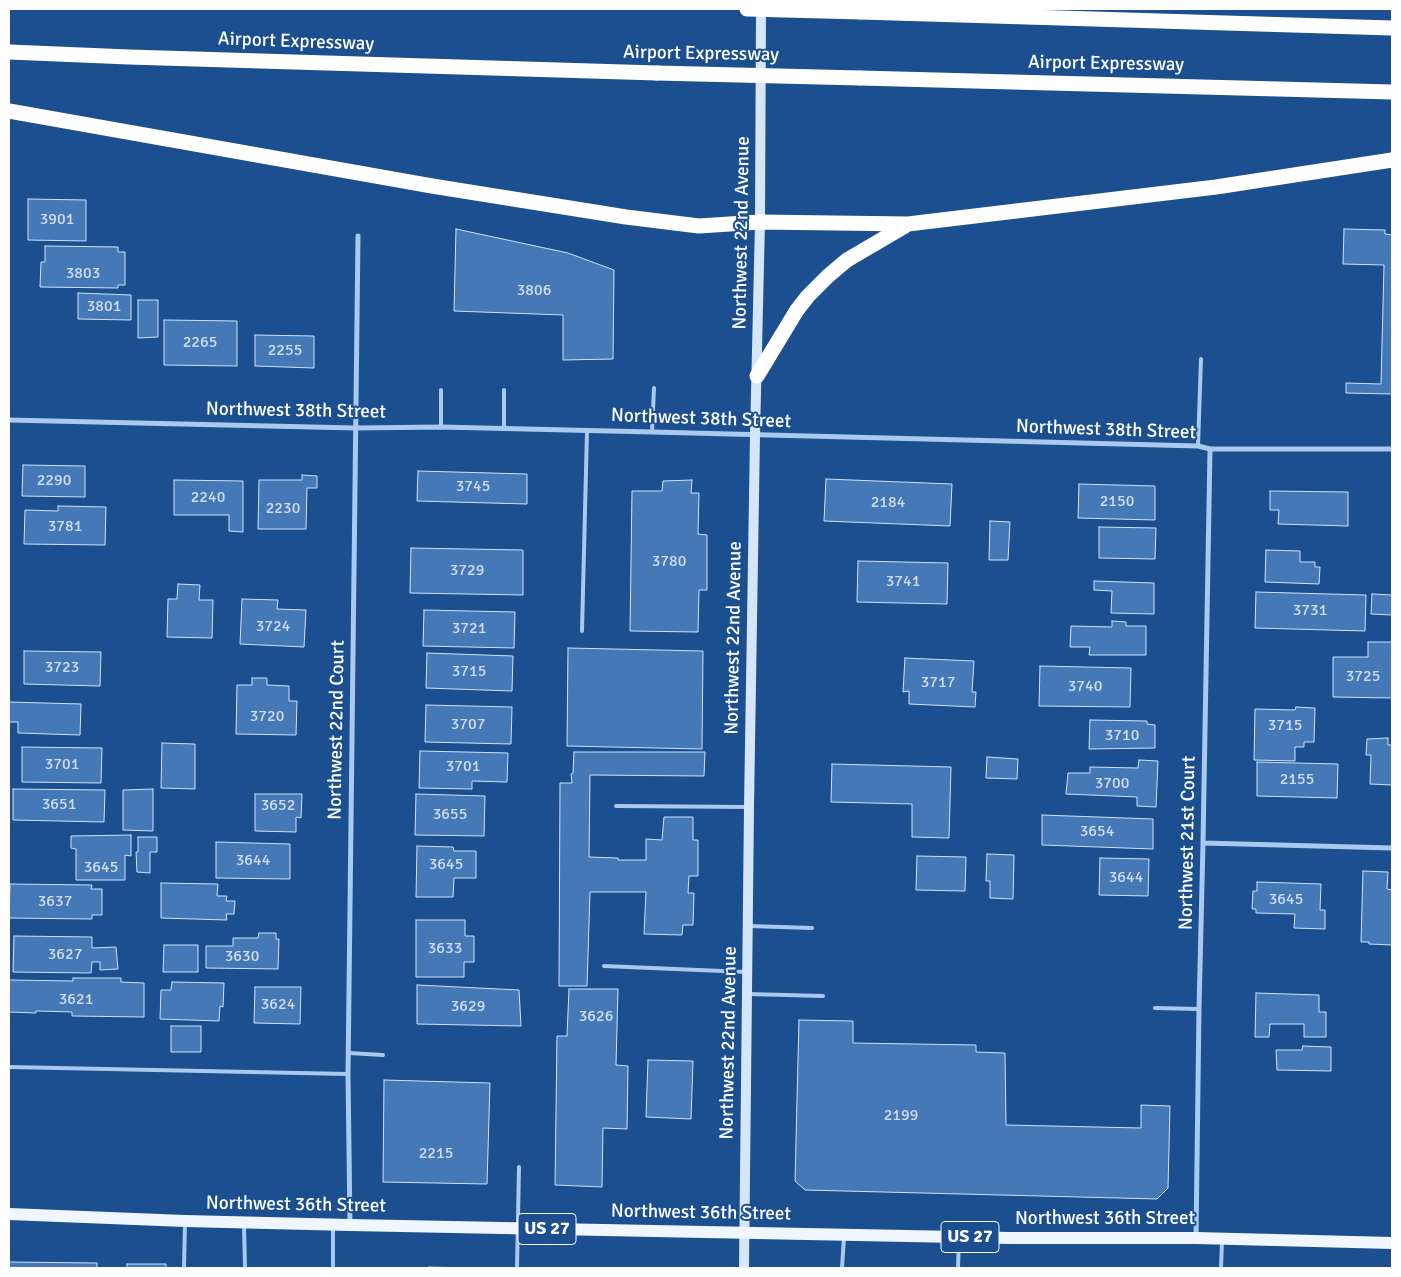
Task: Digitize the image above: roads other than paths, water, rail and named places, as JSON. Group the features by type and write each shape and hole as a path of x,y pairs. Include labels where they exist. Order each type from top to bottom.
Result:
{"highway":[{"path":"747,9 1392,28"},
{"name":"Airport Expressway","path":"9,52 139,58 657,74 1392,92"},
{"path":"9,111 423,184 641,220 699,226 760,222 908,224 1216,187 1392,160"},
{"path":"757,376 797,310 808,296 847,260 908,224"}],"main road":[{"name":"Northwest 22nd Avenue","path":"744,1268 749,807 760,222 761,9"},
{"name":"Northwest 36th Street","path":"9,1214 333,1225 958,1237 1196,1238 1392,1243"}],"street":[{"name":"Northwest 22nd Court","path":"350,1225 348,1074 358,236"},
{"name":"Northwest 38th Street","path":"9,420 355,428 441,427 652,432 1198,446 1210,449 1392,449"},
{"name":"Northwest 21st Court","path":"1196,1238 1198,1009 1210,449"},
{"path":"1203,843 1392,848"}],"lane":[{"path":"1198,446 1201,359"},
{"path":"652,432 654,388"},
{"path":"441,390 441,427"},
{"path":"504,390 504,429"},
{"path":"582,631 587,431"},
{"path":"616,806 749,807"},
{"path":"748,926 812,928"},
{"path":"604,966 748,972"},
{"path":"748,994 823,996"},
{"path":"1156,1008 1198,1009"},
{"path":"349,1053 383,1055"},
{"path":"9,1067 348,1074"},
{"path":"517,1268 519,1167"},
{"path":"184,1268 185,1221"},
{"path":"244,1223 245,1268"},
{"path":"333,1225 333,1268"},
{"path":"842,1268 844,1234"},
{"path":"958,1237 958,1268"},
{"path":"1221,1268 1223,1239"}]}
